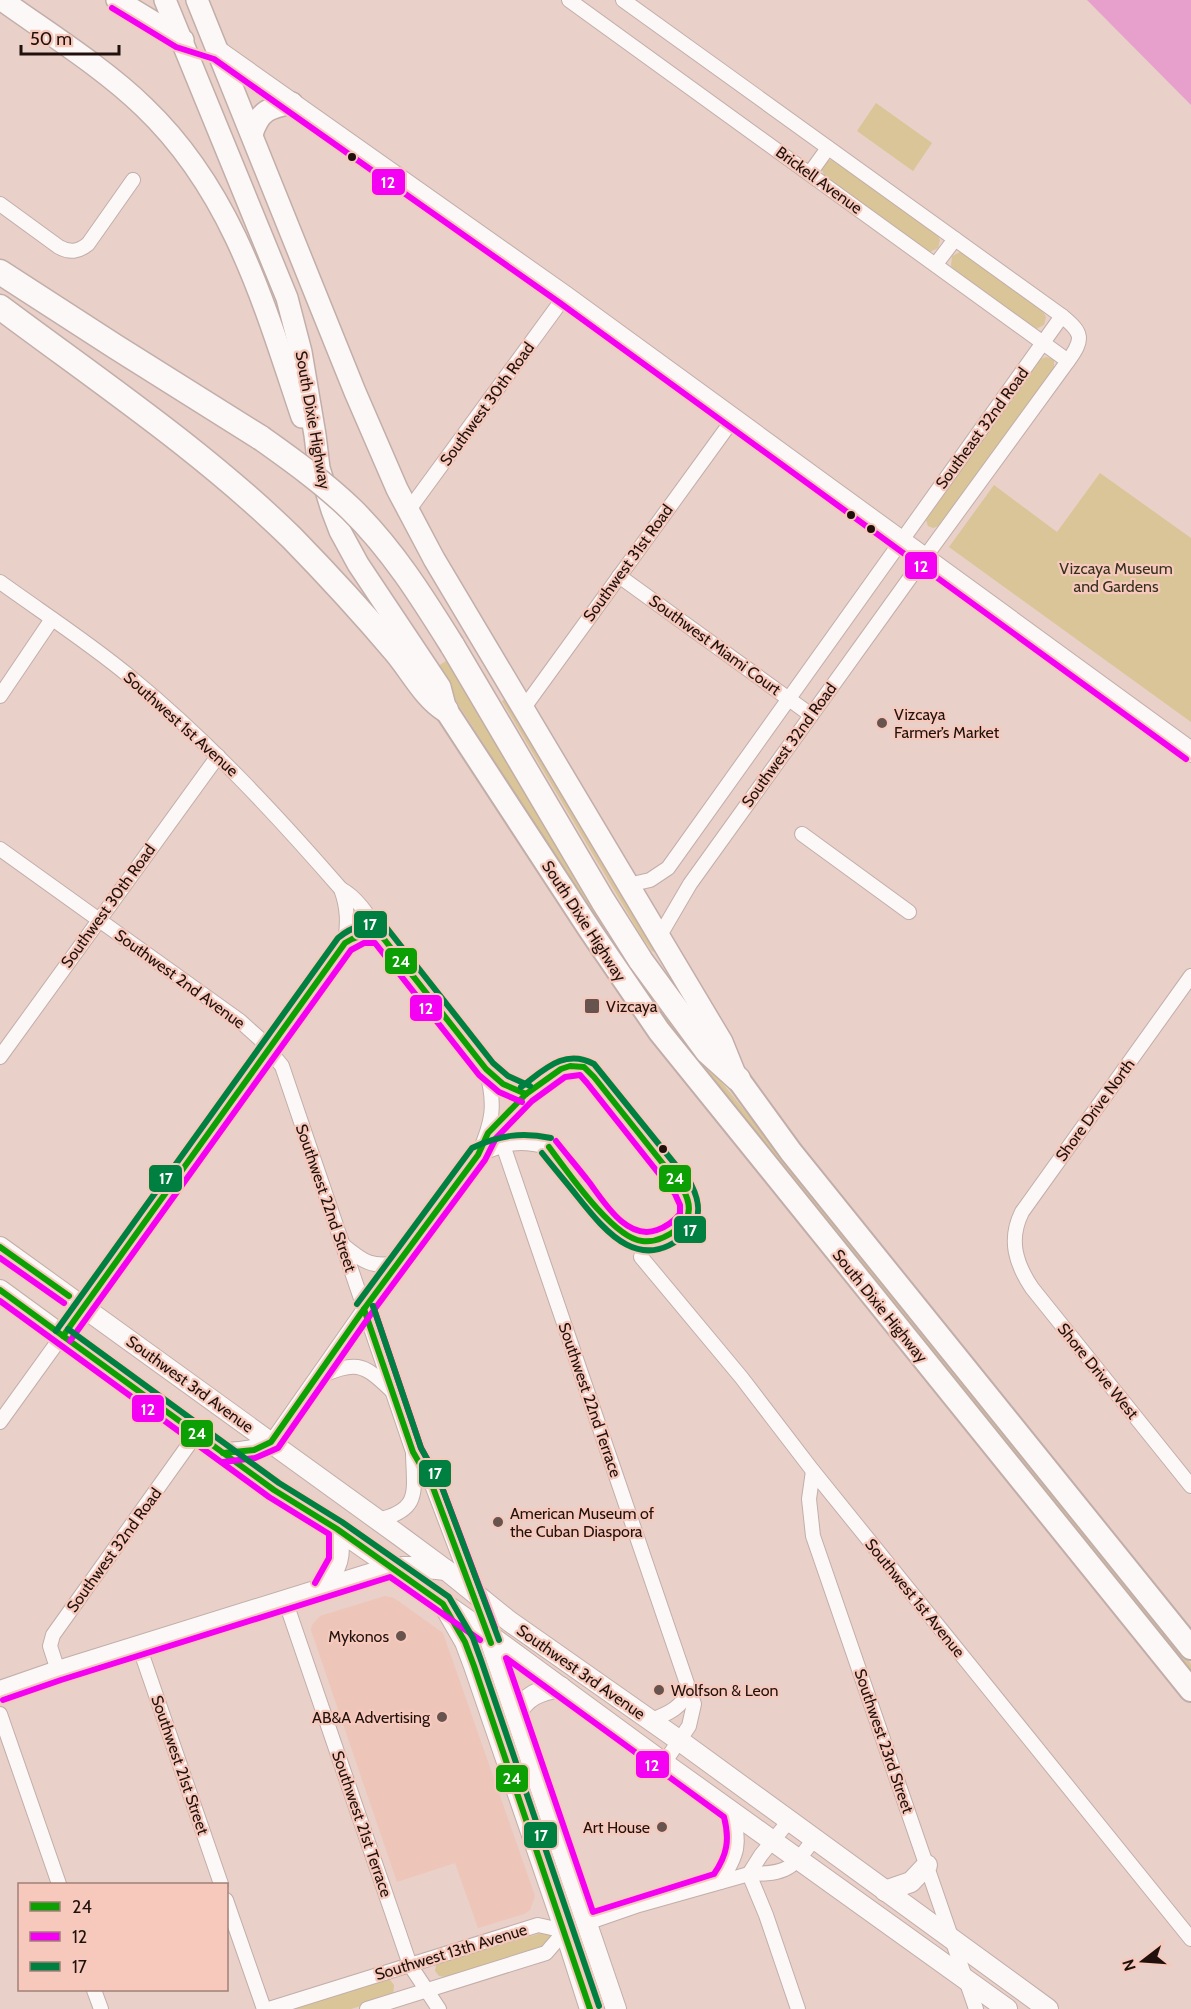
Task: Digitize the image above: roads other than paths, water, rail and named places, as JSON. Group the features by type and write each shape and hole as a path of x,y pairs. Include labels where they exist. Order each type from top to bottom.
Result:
{"highway":[{"path":"0,272 261,438 317,479 370,529 406,574 453,645 599,894 641,961 707,1051 738,1079"},
{"path":"0,307 183,443 245,495 330,577 400,658 436,704 446,710"},
{"name":"South Dixie Highway","path":"446,710 659,1031 1191,1690"},
{"name":"South Dixie Highway","path":"738,1079 791,1152 1191,1648"}],"main road":[{"path":"2,0 132,96 168,132 203,176 229,220 242,250 317,458"},
{"path":"117,0 180,39 218,51"},
{"path":"197,0 218,51"},
{"path":"162,4 180,39"},
{"path":"162,4 218,51 565,296 1191,752"},
{"name":"South Dixie Highway","path":"180,39 287,298 301,352 317,458 326,494 349,549 440,687 446,710"},
{"name":"South Dixie Highway","path":"218,51 359,402 408,511 459,602 722,1042 738,1079"},
{"path":"252,134 263,112 273,107 292,103"},
{"name":"Southwest 3rd Avenue","path":"0,1247 446,1570 528,1635 651,1720 1048,2009"},
{"name":"Southwest 3rd Avenue","path":"0,1290 274,1490 337,1529 488,1634 1007,2009"},
{"path":"223,1453 248,1452 261,1449 271,1442"},
{"path":"322,1588 337,1566 340,1548 337,1529"},
{"path":"0,1691 392,1567 446,1570"},
{"name":"Southwest 22nd Street","path":"472,1592 616,2009"},
{"path":"443,1604 465,1642 590,2009"},
{"path":"516,1715 520,1706 535,1694 546,1689 561,1687"},
{"path":"885,1891 911,1882 927,1865"}],"street":[{"name":"Brickell Avenue","path":"569,0 1068,361"},
{"name":"Brickell Avenue","path":"623,0 1062,316 1074,325 1080,336"},
{"path":"810,173 828,148"},
{"path":"0,204 59,247 74,252 88,244 133,180"},
{"path":"936,264 955,239"},
{"name":"Southwest 30th Road","path":"408,511 565,296"},
{"name":"Southeast 32nd Road","path":"901,540 1062,316"},
{"name":"Southeast 32nd Road","path":"925,557 1068,361 1079,344 1080,336"},
{"name":"Southwest 31st Road","path":"523,709 734,418"},
{"name":"Southwest 32nd Road","path":"628,885 650,880 668,868 901,540"},
{"name":"Southwest 32nd Road","path":"659,937 690,884 925,557"},
{"name":"Southwest Miami Court","path":"619,576 812,715"},
{"name":"Southwest 1st Avenue","path":"0,582 127,674 218,756 341,889 350,894 369,916 486,1069 503,1084 526,1094"},
{"path":"0,696 52,619"},
{"name":"Southwest 30th Road","path":"0,1057 218,756"},
{"path":"802,834 909,912"},
{"name":"Southwest 2nd Avenue","path":"0,849 220,1006 240,1021 268,1049"},
{"name":"Southwest 1st Avenue","path":"341,889 348,917 345,943"},
{"path":"0,1422 345,943 359,934 380,933"},
{"name":"Shore Drive North","path":"1015,1250 1016,1228 1022,1212 1191,976"},
{"name":"Southwest 22nd Street","path":"268,1049 282,1066 413,1452 432,1485 472,1592"},
{"name":"Southwest 1st Avenue","path":"478,1155 492,1119 493,1103 486,1069"},
{"path":"271,1442 364,1309 478,1155 503,1145 519,1142 549,1147"},
{"name":"Southwest 22nd Terrace","path":"503,1145 694,1704 689,1726 664,1763"},
{"path":"343,1245 365,1262 375,1265 399,1263"},
{"name":"Shore Drive West","path":"1015,1250 1019,1267 1032,1288 1191,1486"},
{"name":"Southwest 1st Avenue","path":"641,1257 741,1377 813,1471 1191,1939"},
{"path":"317,1377 349,1366 356,1366 374,1374 393,1392"},
{"name":"Southwest 32nd Road","path":"58,1671 50,1646 52,1635 197,1433"},
{"name":"Southwest 22nd Street","path":"377,1520 400,1513 411,1502 414,1487 413,1452"},
{"name":"Southwest 23rd Street","path":"813,1471 809,1499 813,1536 976,2009"},
{"name":"Southwest 21st Terrace","path":"285,1600 410,1965 439,2009"},
{"name":"Southwest 21st Street","path":"139,1646 221,1883"},
{"path":"651,1720 680,1705 689,1689"},
{"path":"0,1714 59,1883"},
{"path":"720,1882 733,1861 737,1846 738,1832 732,1812"},
{"path":"749,1874 761,1855 789,1821"},
{"path":"587,1923 749,1874 783,1871 799,1860 813,1839"},
{"path":"749,1874 766,1915 798,2009"},
{"path":"228,1906 264,2009"},
{"name":"Southwest 13th Avenue","path":"269,2009 538,1925 565,1931 546,1953 367,2009"},
{"path":"95,1991 101,2009"}],"place":[{"name":"Vizcaya Farmer’s Market","path":"882,723"},
{"name":"Vizcaya","path":"592,1006"},
{"name":"American Museum of the Cuban Diaspora","path":"498,1522"},
{"name":"Mykonos","path":"401,1636"},
{"name":"Wolfson & Leon","path":"659,1690"},
{"name":"AB&A Advertising","path":"442,1717"},
{"name":"Art House","path":"662,1827"}],"park label":[{"name":"Vizcaya Museum and Gardens","path":"1116,577"}]}
